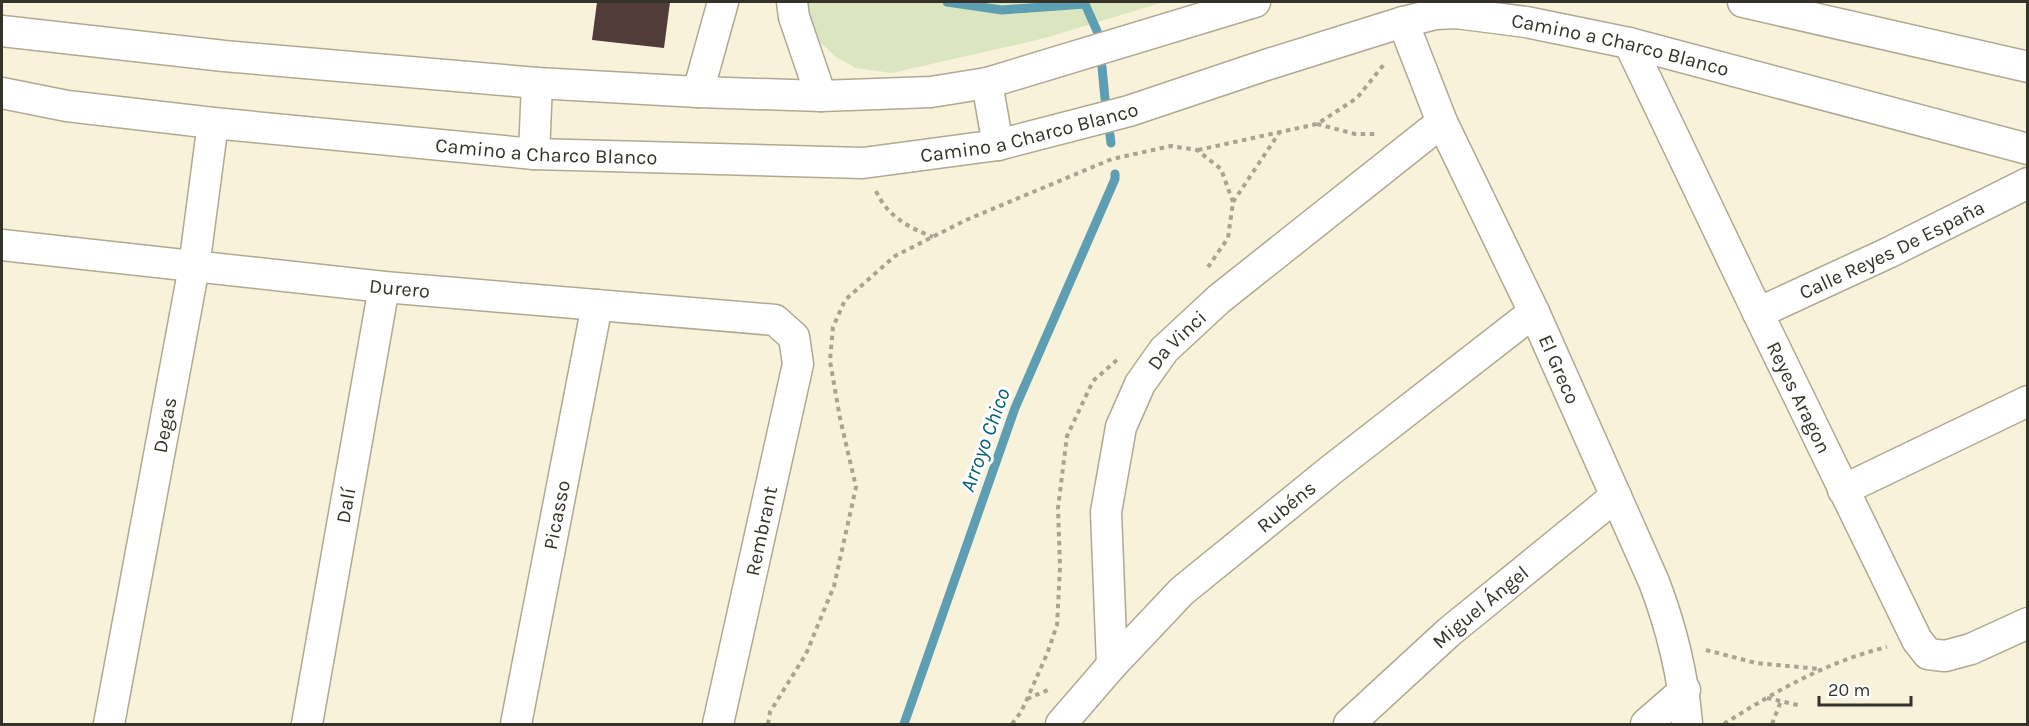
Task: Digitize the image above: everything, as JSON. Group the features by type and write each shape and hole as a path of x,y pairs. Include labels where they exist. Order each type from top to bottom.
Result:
{"street":[{"path":"698,92 723,2"},
{"path":"792,2 794,17 820,96"},
{"path":"2,31 224,56 537,82 698,92 820,96 931,92 987,83 1255,2"},
{"path":"1743,2 2028,67"},
{"name":"Camino a Charco Blanco","path":"2,93 67,106 213,123 534,153 795,163 863,163 998,145 1130,111 1403,22 1436,14 1456,13 1526,22 1629,43 2028,149"},
{"name":"El Greco","path":"1403,22 1442,122 1534,312 1654,582 1674,640 1685,690 1687,724"},
{"name":"Reyes Aragon","path":"1629,43 1917,640"},
{"path":"534,153 537,82"},
{"path":"987,83 998,145"},
{"name":"Da Vinci","path":"1112,665 1106,512 1121,427 1140,384 1164,350 1219,299 1442,122"},
{"name":"Degas","path":"109,724 194,267 213,123"},
{"name":"Calle Reyes De España","path":"1758,313 1888,253 2028,183"},
{"name":"Durero","path":"2,245 384,287 775,320 794,337"},
{"name":"Dalí","path":"307,724 384,287"},
{"name":"Picasso","path":"516,724 597,305"},
{"name":"Rubéns","path":"1061,724 1112,665 1182,591 1534,312"},
{"name":"Rembrant","path":"718,724 798,364 794,337"},
{"path":"1843,490 2028,401"},
{"name":"Miguel Ángel","path":"1349,724 1449,632 1616,496"},
{"path":"1917,640 1928,654 1945,656 1971,649 2028,623"},
{"path":"1646,724 1685,690"}],"path":[{"path":"1197,150 1317,124 1357,99 1384,66 1403,22"},
{"path":"1233,202 1279,132"},
{"path":"768,724 770,712 806,654 834,586 856,487 830,361 833,327 845,300 895,256 966,220 1112,159"},
{"path":"863,163 881,202 906,226 933,237"},
{"path":"1674,640 1756,663 1821,669"},
{"path":"1724,724 1766,698 1821,669 1856,655 1917,640"},
{"path":"1766,698 1797,705"},
{"path":"1772,724 1781,701"}],"green space":[{"path":"804,2 1164,2 1045,38 892,73 856,68 836,57 821,43 811,25"}],"building":[{"path":"597,2 670,2 664,48 592,40"}],"waterway":[{"name":"Arroyo Chico","path":"947,2 1002,10 1085,4 1097,31"},
{"path":"1102,67 1105,99"},
{"path":"1110,135 1111,143"},
{"name":"Arroyo Chico","path":"904,724 1015,408 1115,179 1115,174"}]}
